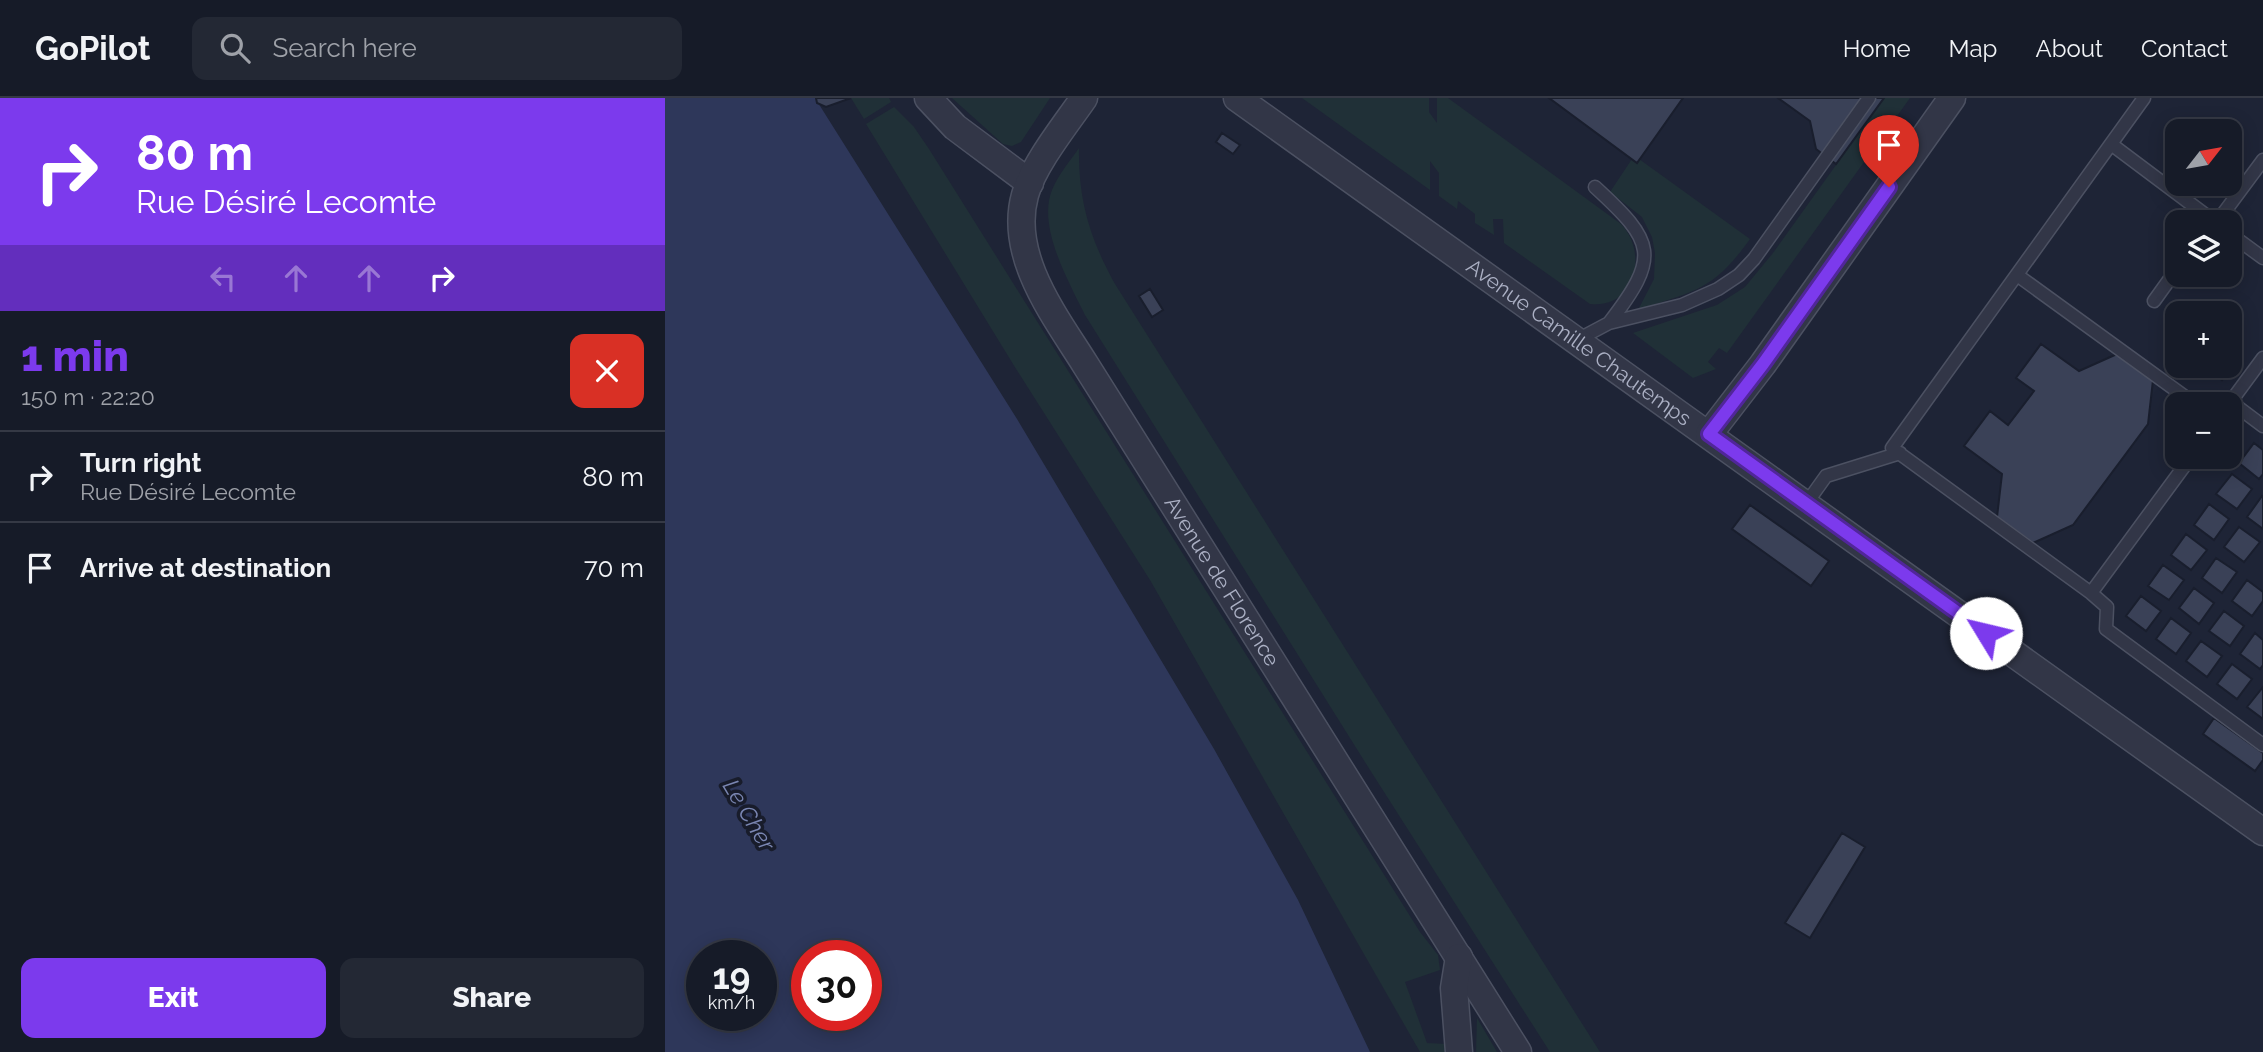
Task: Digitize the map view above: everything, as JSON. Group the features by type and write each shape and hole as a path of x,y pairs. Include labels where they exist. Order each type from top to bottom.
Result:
{"street":[{"path":"928,98 955,127 1030,183"},
{"name":"Avenue de Florence","path":"1084,98 1025,195 1023,230 1026,251 1038,285 1518,1052"},
{"name":"Avenue Camille Chautemps","path":"1237,98 2263,832"},
{"path":"1709,434 1763,364 1952,98"},
{"path":"1459,957 1454,988 1459,1052"}],"lane":[{"path":"1577,340 1609,323 1682,305 1718,289 1739,275 1755,259 1869,98"},
{"path":"2144,98 1892,447 2091,593 2107,607 2106,629 2263,745"},
{"path":"2111,144 2197,210"},
{"path":"2223,210 2263,160"},
{"path":"1595,187 1635,225 1642,236 1644,251 1642,272 1609,323"},
{"path":"2242,243 2263,258"},
{"path":"2017,275 2178,392"},
{"path":"2154,301 2165,286"},
{"path":"2238,392 2263,358"},
{"path":"2242,411 2263,426"},
{"path":"1806,503 1826,475 1900,453"},
{"path":"2091,593 2182,469"}],"shaded area":[{"path":"851,98 889,98 891,102 864,119"},
{"path":"952,98 1050,98 1021,142 1012,146 1003,144"},
{"path":"1302,98 1429,98 1429,112 1437,123 1437,98 1448,98 1621,224 1630,236 1634,249 1633,277 1627,289 1618,298 1605,303 1590,304 1504,243 1503,219 1493,219 1494,235 1475,223 1475,214 1458,201 1457,209 1439,196 1439,173 1430,161 1430,190"},
{"path":"1884,98 1910,98 1727,353 1719,348 1708,362 1716,369 1693,378 1633,333 1717,305 1745,287 1773,253"},
{"path":"894,107 914,127 929,149 1420,932 1438,955 1440,970 1405,982 1427,1043 1446,1044 1447,1052 1420,1052 1150,580 866,124"},
{"path":"1079,148 1081,185 1087,219 1115,284 1600,1052 1550,1052 1085,315 1057,254 1048,205 1052,190"},
{"path":"1632,159 1639,159 1750,239 1724,270 1701,287 1638,310 1654,279 1655,253 1652,237 1642,217 1610,192"},
{"path":"1477,1018 1497,1052 1476,1052"}],"water":[{"name":"Le Cher","path":"665,98 815,98 1017,419 1214,749 1298,900 1370,1052 665,1052"}],"building":[{"path":"816,98 851,98 826,107 817,103"},
{"path":"1549,98 1683,98 1637,163"},
{"path":"1778,98 1884,98 1836,164 1816,149 1810,121"},
{"path":"1222,133 1240,145 1233,154 1216,142"},
{"path":"1150,289 1163,310 1152,317 1139,296"},
{"path":"2041,344 2079,371 2117,354 2153,380 2148,424 2073,525 2033,543 1997,517 2002,474 1964,446 1990,411 2008,425 2034,391 2016,378"},
{"path":"2254,443 2263,450 2263,474 2259,479 2242,465 2242,459"},
{"path":"2232,474 2252,489 2237,509 2216,494"},
{"path":"2263,497 2263,529 2247,517"},
{"path":"2209,504 2229,519 2214,540 2194,525"},
{"path":"1750,505 1829,561 1811,586 1732,529"},
{"path":"2239,527 2260,542 2244,562 2224,547"},
{"path":"2186,534 2207,550 2191,570 2171,555"},
{"path":"2216,558 2237,572 2222,593 2202,578"},
{"path":"2163,565 2184,580 2169,600 2148,586"},
{"path":"2247,580 2263,592 2263,601 2252,616 2232,601"},
{"path":"2194,588 2214,603 2199,624 2179,608"},
{"path":"2141,596 2161,611 2146,631 2126,616"},
{"path":"2224,611 2244,626 2230,646 2209,631"},
{"path":"2171,618 2191,633 2176,654 2156,639"},
{"path":"2255,633 2263,640 2263,665 2260,669 2240,654"},
{"path":"2201,641 2222,656 2207,677 2186,661"},
{"path":"2232,664 2252,679 2237,699 2217,684"},
{"path":"2263,687 2263,719 2247,707"},
{"path":"2214,718 2263,753 2263,760 2255,771 2203,734"},
{"path":"1842,833 1865,847 1810,938 1785,923"}],"route":[{"path":"1889,187 1763,364 1709,434 1986,633"}]}
